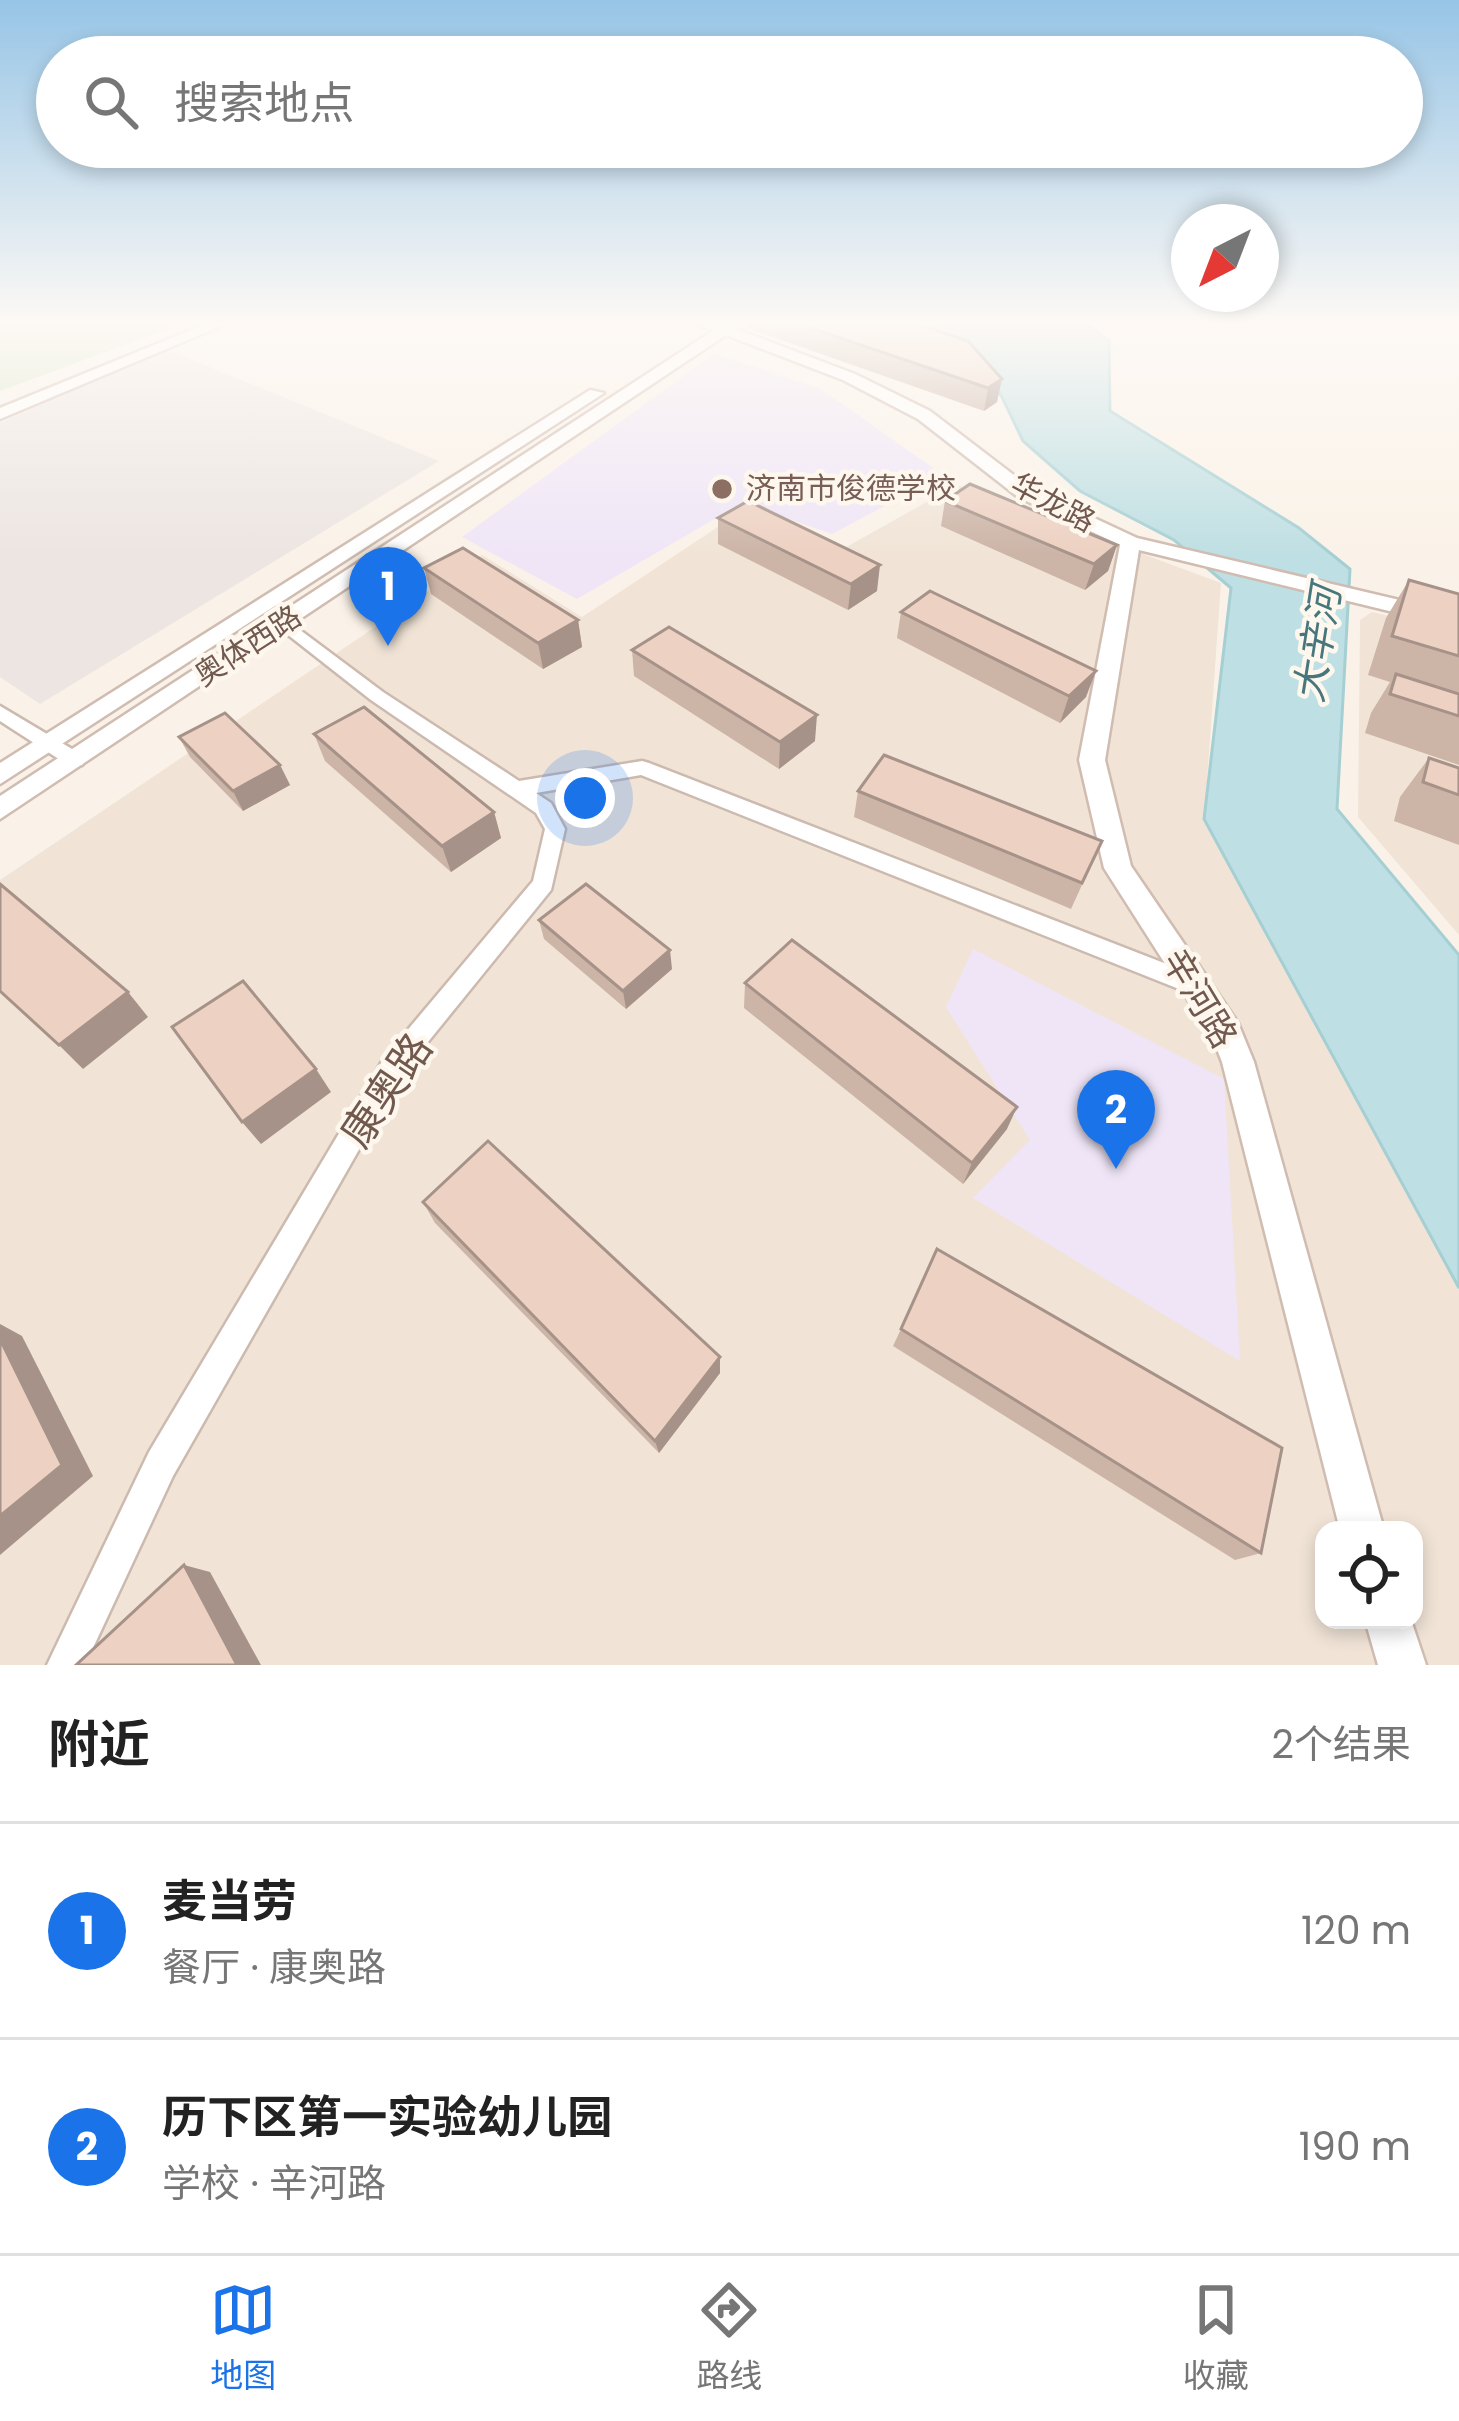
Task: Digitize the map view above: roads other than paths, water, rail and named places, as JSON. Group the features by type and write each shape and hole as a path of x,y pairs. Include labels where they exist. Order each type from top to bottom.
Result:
{"main road":[{"path":"0,413 30,401"},
{"name":"奥体西路","path":"0,775 594,401"},
{"name":"奥体西路","path":"0,809 284,623 605,401"},
{"name":"华龙路","path":"896,401 924,415 1025,493 1130,542 1459,621"},
{"name":"辛河路","path":"1130,542 1092,760 1118,868 1227,1033 1244,1079 1359,1521"},
{"path":"1391,1629 1402,1665"}],"street":[{"name":"康奥路","path":"67,1665 161,1464 393,1066 543,884 555,829 544,808 377,697 284,623"},
{"path":"0,712 75,760"},
{"path":"515,789 642,768 1192,984"}],"water":[{"name":"大辛河","path":"1004,401 1110,401 1110,411 1299,528 1350,569 1337,809 1459,955 1459,1288 1204,819 1231,588 1174,540 1080,491 1023,441"}],"place":[{"name":"济南市俊德学校","path":"722,489"},
{"name":"麦当劳","path":"388,646"},
{"name":"历下区第一实验幼儿园","path":"1116,1169"}]}
